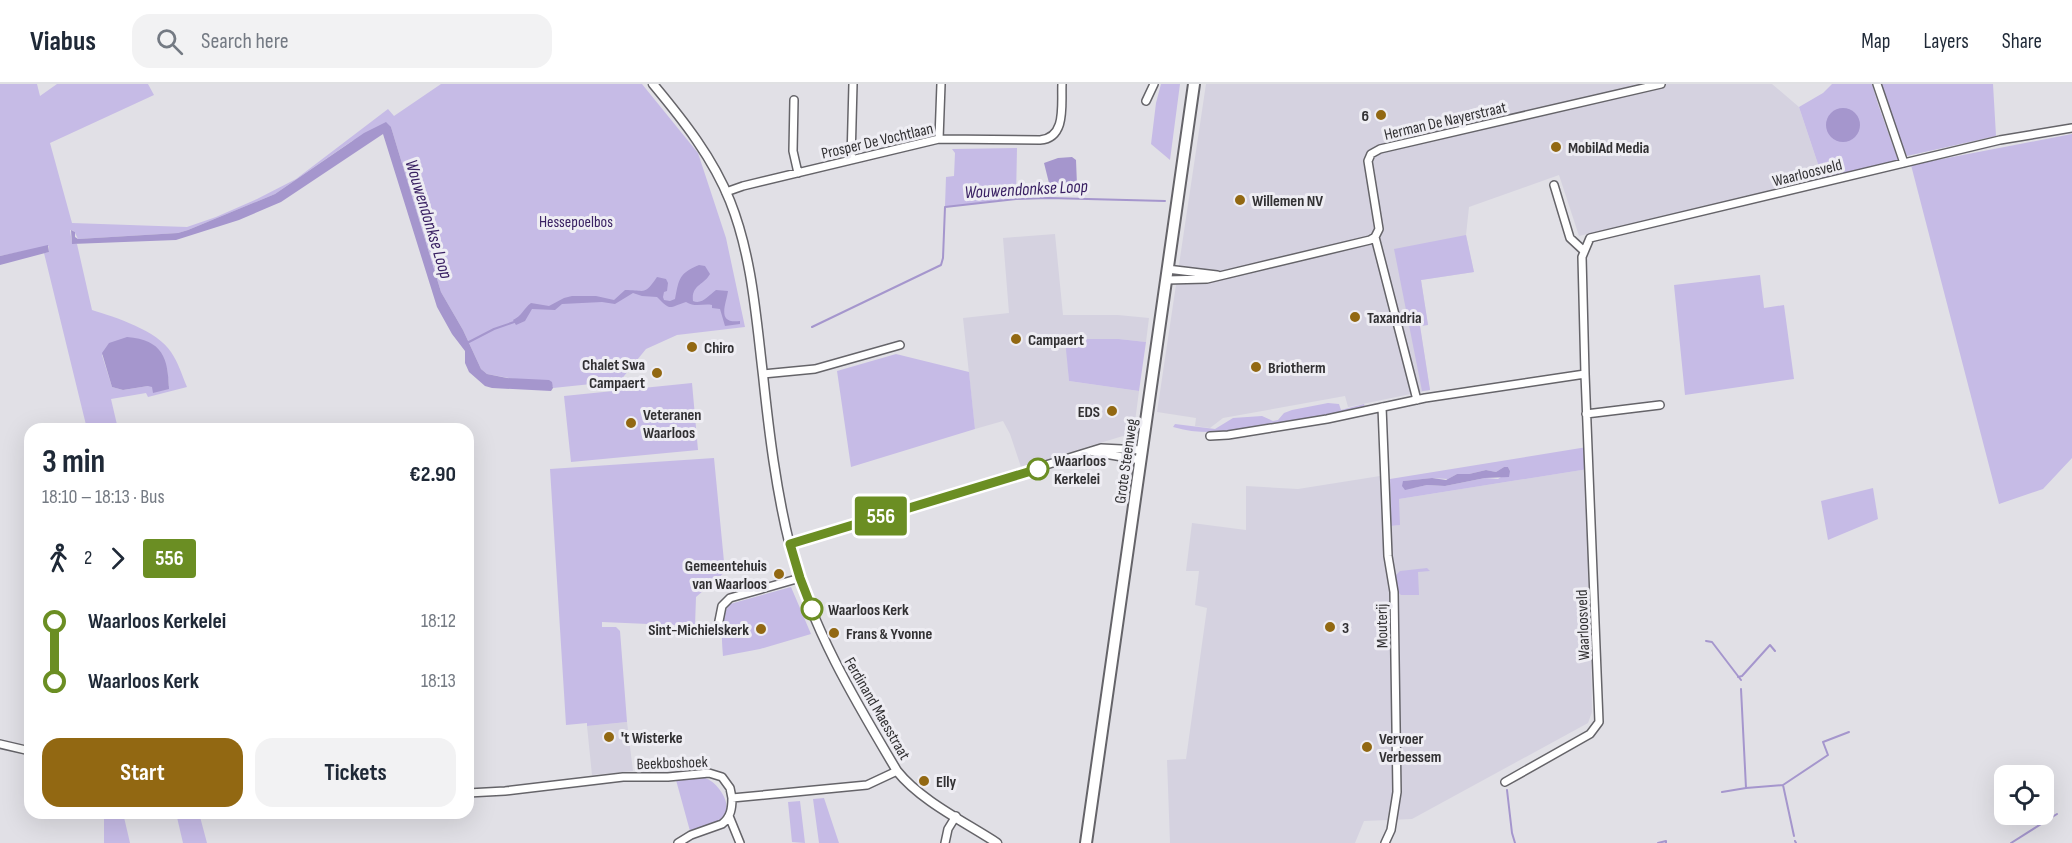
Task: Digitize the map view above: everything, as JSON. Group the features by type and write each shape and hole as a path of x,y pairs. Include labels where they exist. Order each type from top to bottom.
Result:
{"main road":[{"name":"Grote Steenweg","path":"1086,843 1194,84"}],"street":[{"name":"Ferdinand Maesstraat","path":"653,84 694,137 726,192 740,235 750,273 776,472 790,544 800,578 832,658 897,771 912,787 997,843"},
{"path":"851,159 853,84"},
{"path":"939,139 941,84"},
{"name":"Prosper De Vochtlaan","path":"726,192 851,159 939,139 1040,140 1051,138 1059,129 1062,84"},
{"path":"1146,101 1154,84"},
{"name":"Herman De Nayerstraat","path":"1375,237 1379,228 1379,220 1368,161 1371,154 1380,149 1661,84"},
{"path":"1876,84 1904,163"},
{"path":"794,100 793,151 798,173"},
{"name":"Waarloosveld","path":"1504,782 1590,734 1599,722 1585,374 1584,251 1590,238 2000,140 2072,128"},
{"path":"1554,185 1570,238 1584,251"},
{"path":"1166,274 1207,279 1365,243 1375,237 1417,400"},
{"path":"763,374 816,369 900,345"},
{"path":"1210,436 1228,435 1417,400 1585,374"},
{"path":"1586,414 1660,405"},
{"name":"Mouterij","path":"1382,407 1388,556 1394,592 1397,792 1390,830 1385,843"},
{"path":"790,544 1101,448 1141,455"},
{"path":"718,626 722,606 730,598 800,578"},
{"path":"0,744 24,750"},
{"path":"740,843 729,816 732,798 867,785 897,771"},
{"name":"Beekboshoek","path":"474,793 622,777 668,777 709,773 722,777 730,788 732,798"},
{"path":"678,843 691,835 722,824 729,816"},
{"path":"945,843 948,829 956,816"}],"shaded area":[{"path":"1206,84 1772,84 1799,107 1823,179 1579,236 1559,175 1469,207 1466,235 1474,272 1421,280 1428,325 1420,326 1430,390 1348,407 1345,396 1223,418 1210,428 1195,426 1196,418 1157,412"},
{"path":"1843,108 1855,113 1860,125 1855,137 1843,142 1831,137 1826,125 1831,113"},
{"path":"386,122 391,127 441,292 463,330 481,369 487,374 507,378 549,380 552,382 551,391 492,388 485,386 469,372 465,363 465,351 452,334 437,307 383,134 281,202 239,220 176,240 72,244 71,230 75,232 75,237 78,239 178,233 188,230 275,194 364,133"},
{"path":"1072,157 1076,160 1077,185 1065,191 1051,191 1044,163 1058,158"},
{"path":"1055,234 1063,315 1118,315 1149,318 1146,342 1119,339 1066,339 1069,381 1139,391 1133,437 1123,436 1021,467 1003,421 975,429 963,318 1009,313 1003,238"},
{"path":"48,245 49,252 0,265 0,256"},
{"path":"699,265 705,266 710,274 696,288 693,301 702,301 716,290 728,291 725,317 728,320 740,321 740,324 725,326 720,309 712,308 712,305 693,305 686,302 670,307 657,297 633,293 615,304 602,302 562,304 555,310 532,309 525,321 516,325 513,320 531,303 549,306 572,296 596,296 614,300 625,290 644,291 657,277 666,279 667,291 664,292 663,297 664,300 670,301 675,299 679,282 684,274"},
{"path":"127,337 149,342 161,352 167,368 169,389 153,393 152,387 148,386 123,390 112,387 102,353 109,343"},
{"path":"1508,467 1510,471 1509,477 1485,478 1445,486 1427,485 1405,490 1402,486 1403,481 1432,478 1446,480 1457,474 1486,470 1496,472"},
{"path":"1588,469 1592,712 1588,723 1412,819 1364,821 1355,843 1170,843 1167,760 1186,759 1207,608 1195,605 1199,571 1186,571 1192,523 1246,530 1246,486 1298,489 1380,476 1390,479 1391,526 1399,525 1399,499"},
{"name":"'t Wisterke","path":"627,722 633,771 592,775 587,726"}],"green space":[{"name":"Hessepoelbos","path":"0,84 37,84 40,96 57,84 148,84 154,95 50,143 72,223 187,227 257,199 296,179 388,109 394,116 441,84 642,84 698,153 726,238 745,327 677,335 646,349 620,381 553,388 553,386 487,374 481,369 463,330 441,292 391,127 352,141 275,194 188,230 178,233 78,239 74,231 70,230 72,243 77,244 92,310 146,331 165,344 180,369 187,387 148,397 146,393 111,399 117,423 86,423 44,253 49,252 49,246 0,256","holes":["133,338 153,345 167,369 169,386 148,386 123,390 112,387 102,355"]},
{"path":"1161,84 1180,84 1170,160 1151,144 1156,103"},
{"path":"1832,84 1872,84 1898,160 1823,179 1799,107 1823,93"},
{"path":"1881,84 1993,84 1996,136 1907,156 1887,111"},
{"path":"2072,134 2072,458 2043,489 1999,504 1911,165"},
{"path":"1017,148 1016,198 945,206 946,177 954,176 955,153 952,149"},
{"path":"1466,235 1474,272 1421,280 1428,325 1420,326 1430,390 1422,391 1394,249"},
{"path":"1760,275 1764,308 1784,305 1794,379 1685,395 1674,285"},
{"path":"1065,339 1119,339 1146,342 1139,391 1069,381"},
{"path":"896,354 969,372 975,429 851,467 837,371"},
{"name":"Veteranen Waarloos","path":"692,383 698,450 571,462 564,396"},
{"path":"1328,403 1339,404 1341,410 1364,404 1365,407 1235,431 1203,432 1173,427 1175,424 1215,429 1233,418 1262,416 1273,421 1292,410"},
{"path":"1587,447 1588,469 1399,499 1400,525 1391,526 1390,479","holes":["1508,467 1510,471 1498,479 1485,478 1445,486 1427,485 1413,488 1403,481 1448,479 1457,474 1486,470 1496,472"]},
{"path":"714,458 725,572 696,597 695,626 602,622 602,627 616,627 620,631 627,722 587,726 587,723 566,725 550,469"},
{"path":"1873,488 1878,519 1828,540 1821,501"},
{"path":"1427,568 1430,571 1418,572 1419,595 1401,595 1398,592 1395,576 1400,571"},
{"path":"791,587 811,634 760,649 723,656 723,622 726,609 730,604"},
{"path":"705,778 720,790 727,808 721,819 690,831 676,780"},
{"path":"824,798 839,843 819,843 813,799"},
{"path":"800,801 805,843 792,842 788,802"},
{"path":"104,819 124,819 130,843 104,843"},
{"path":"177,819 201,819 207,843 183,843"}],"waterway":[{"name":"Wouwendonkse Loop","path":"812,327 941,265 945,207 1016,199 1049,198 1165,201"},
{"name":"Wouwendonkse Loop","path":"467,343 494,329 517,321"},
{"path":"1706,641 1712,642 1741,680"},
{"path":"1738,677 1742,676 1770,645 1775,651"},
{"path":"1722,792 1746,788 1741,689"},
{"path":"1746,788 1783,785 1828,755 1823,742 1849,732"},
{"path":"1783,785 1794,836"},
{"path":"1507,790 1515,843"},
{"path":"2011,843 2057,814"},
{"path":"1658,843 1666,841 1666,843"}],"bus line":[{"name":"556","path":"812,609 790,544 1038,469"}],"place":[{"name":"6","path":"1381,115"},
{"name":"MobilAd Media","path":"1556,147"},
{"name":"Willemen NV","path":"1240,200"},
{"name":"Taxandria","path":"1355,317"},
{"name":"Campaert","path":"1016,339"},
{"name":"Chiro","path":"692,347"},
{"name":"Briotherm","path":"1256,367"},
{"name":"Chalet Swa Campaert","path":"657,373"},
{"name":"EDS","path":"1112,411"},
{"name":"Veteranen Waarloos","path":"631,423"},
{"name":"Waarloos Kerkelei","path":"1038,469"},
{"name":"Gemeentehuis van Waarloos","path":"779,574"},
{"name":"Waarloos Kerk","path":"812,609"},
{"name":"3","path":"1330,627"},
{"name":"Sint-Michielskerk","path":"761,629"},
{"name":"Frans & Yvonne","path":"834,633"},
{"name":"'t Wisterke","path":"609,737"},
{"name":"Vervoer Verbessem","path":"1367,747"},
{"name":"Elly","path":"924,781"}]}
